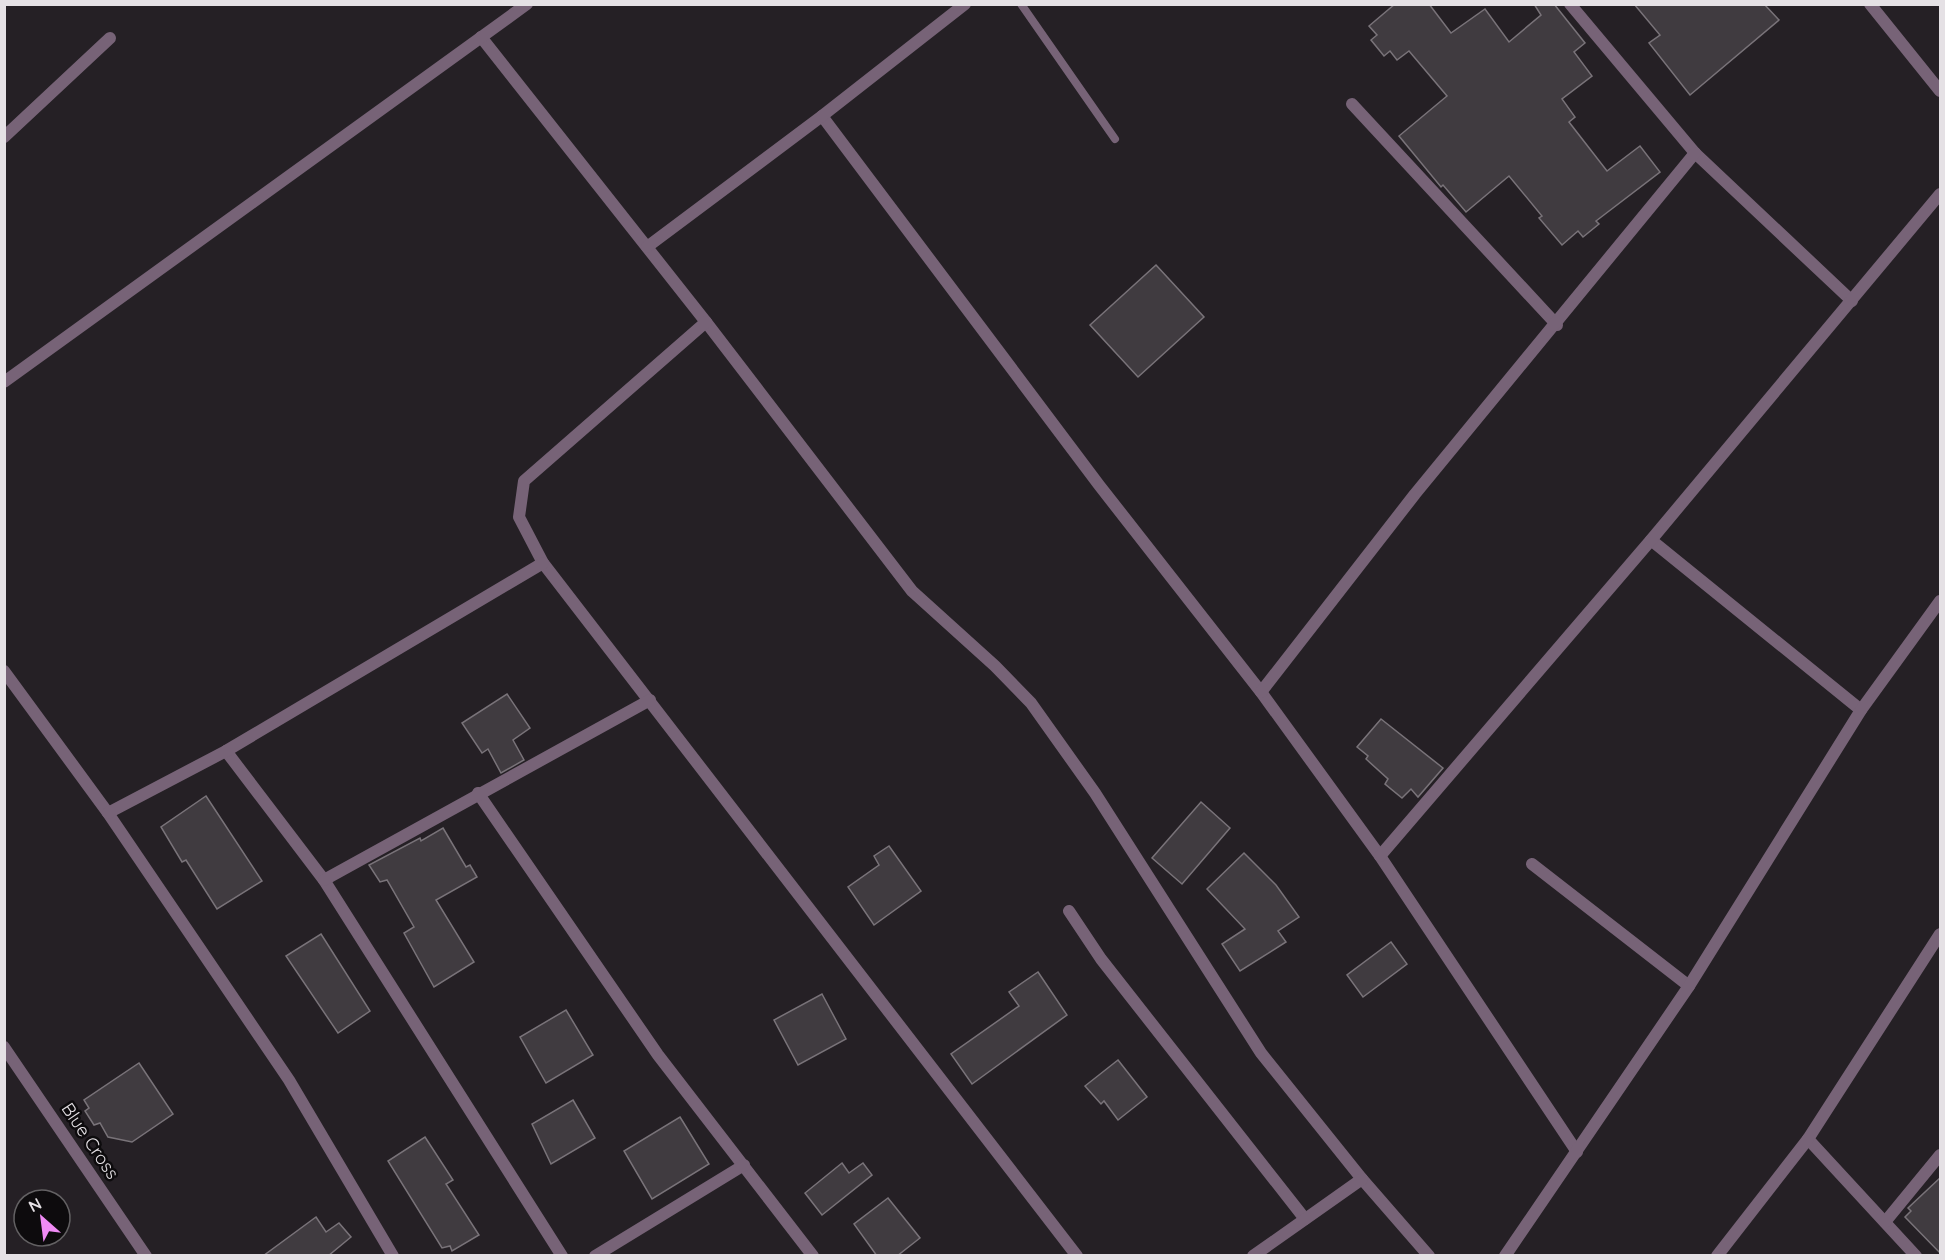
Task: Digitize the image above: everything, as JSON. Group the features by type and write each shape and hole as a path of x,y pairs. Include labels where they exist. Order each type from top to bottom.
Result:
{"street":[{"path":"4,382 527,4"},
{"path":"647,247 822,116 964,4"},
{"path":"1570,4 1695,153 1852,301"},
{"path":"1870,4 1941,91"},
{"path":"481,37 706,322 912,591 1015,685 1037,710 1095,793 1261,1053 1362,1179 1429,1256"},
{"path":"4,137 110,38"},
{"path":"1352,104 1557,325"},
{"path":"822,116 1099,485 1261,692 1380,856 1577,1152"},
{"path":"1261,692 1415,494 1557,325 1695,153"},
{"path":"1380,856 1651,540 1941,194"},
{"path":"706,322 524,481 519,517 543,563 1077,1256"},
{"path":"1651,540 1861,710"},
{"path":"108,813 226,751 543,563"},
{"path":"1505,1256 1689,986 1861,710 1941,602"},
{"path":"4,671 108,813 289,1080 393,1256"},
{"path":"324,880 650,700"},
{"path":"226,751 324,880 562,1256"},
{"path":"478,793 657,1055 813,1256"},
{"path":"1532,864 1689,986"},
{"path":"1069,911 1101,959 1305,1219"},
{"path":"1718,1256 1808,1139 1941,934"},
{"name":"Blue Cross","path":"4,1047 146,1256"},
{"path":"1808,1139 1916,1256"},
{"path":"1885,1222 1941,1155"},
{"path":"595,1256 744,1165"},
{"path":"1253,1256 1362,1179"}],"lane":[{"path":"1021,4 1115,139"}],"building":[{"path":"1395,4 1429,4 1451,33 1485,9 1509,42 1541,15 1534,4 1554,4 1585,43 1574,52 1592,76 1562,99 1575,117 1569,122 1607,171 1640,146 1660,172 1596,221 1599,224 1583,237 1578,231 1562,245 1539,218 1542,216 1509,176 1466,212 1443,185 1441,187 1399,136 1447,96 1409,51 1397,60 1390,51 1384,56 1371,40 1377,35 1369,26"},
{"path":"1634,4 1764,4 1779,20 1690,95 1649,43 1660,35"},
{"path":"1156,265 1204,317 1138,377 1090,325"},
{"path":"507,694 530,728 513,740 524,760 501,773 488,749 482,753 462,723"},
{"path":"1381,719 1443,768 1418,797 1411,789 1402,798 1385,784 1388,779 1366,759 1368,756 1357,747"},
{"path":"206,796 262,881 217,909 186,860 182,862 161,827"},
{"path":"1201,802 1230,828 1182,884 1152,858"},
{"path":"443,828 466,867 470,865 477,877 436,900 474,962 434,987 404,933 414,927 387,880 380,882 369,865"},
{"path":"889,846 921,891 874,925 848,887 879,865 874,856"},
{"path":"1244,853 1276,885 1299,917 1278,931 1286,942 1240,971 1222,944 1245,929 1207,889"},
{"path":"321,934 370,1011 338,1033 286,956"},
{"path":"1391,942 1407,964 1363,997 1347,975"},
{"path":"1038,972 1067,1015 972,1084 951,1054 1019,1006 1009,992"},
{"path":"822,994 846,1039 798,1065 774,1020"},
{"path":"566,1010 593,1055 546,1083 520,1037"},
{"path":"1118,1060 1147,1097 1118,1120 1104,1101 1101,1104 1085,1086"},
{"path":"139,1063 173,1114 132,1142 108,1137 100,1123 94,1125 85,1111 89,1108 84,1100"},
{"path":"573,1100 595,1138 551,1164 532,1124"},
{"path":"680,1117 709,1164 652,1199 624,1151"},
{"path":"425,1137 453,1180 446,1184 479,1235 452,1251 450,1246 442,1248 388,1161"},
{"path":"842,1163 849,1173 863,1163 872,1175 822,1215 805,1193"},
{"path":"1941,1177 1941,1254 1905,1217 1911,1211 1908,1208"},
{"path":"888,1198 920,1238 897,1256 877,1256 854,1224"},
{"path":"316,1217 326,1232 339,1223 351,1237 328,1256 263,1256"}]}
